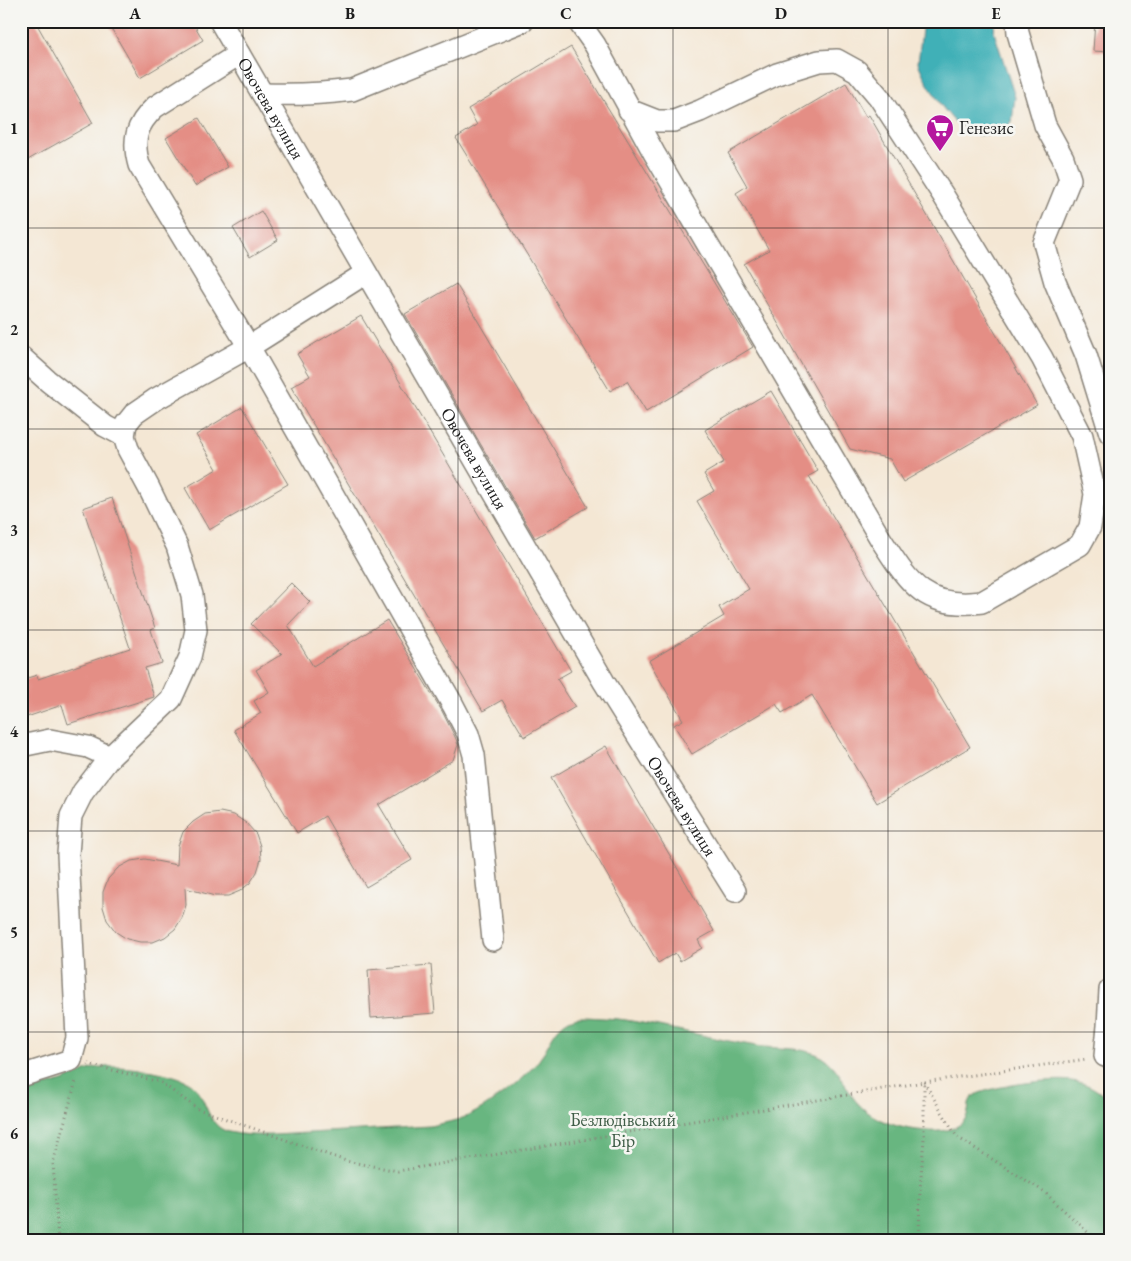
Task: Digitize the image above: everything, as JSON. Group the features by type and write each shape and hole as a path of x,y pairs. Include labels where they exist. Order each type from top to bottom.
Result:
{"street":[{"name":"Овочева вулиця","path":"220,21 604,682 735,892"},
{"path":"263,94 323,94 352,90 523,21"},
{"path":"578,21 595,45 629,110 880,538 909,580 935,598 966,604 982,602 1080,545 1090,527 1094,494 1082,436 1042,358 953,211 879,97 857,71 838,60 819,61 778,74 700,111 674,121 657,122 629,110"},
{"path":"1017,21 1018,33 1045,125 1063,158 1070,179 1044,243 1055,282 1086,354 1110,433"},
{"path":"239,54 154,107 145,116 139,127 136,140 136,153 139,165 249,347 468,734 474,755 493,940"},
{"path":"21,1076 71,1060 78,1038 68,854 71,816 83,792 110,757 171,700 190,657 196,630 192,595 177,546 128,448 124,436 126,424 134,414 156,400 249,347 366,273"},
{"path":"21,357 105,426 124,436"},
{"path":"21,746 50,740 88,747 110,757"},
{"path":"1107,1056 1110,990"}],"path":[{"path":"58,1240 52,1163 76,1081 71,1060 160,1082 198,1109 346,1161 398,1171 924,1082 1107,1056"},
{"path":"919,1240 924,1138 924,1082"},
{"path":"924,1082 956,1137 1043,1191 1096,1240"}],"green space":[{"name":"Безлюдівський Бір","path":"574,1018 626,1020 740,1043 802,1050 816,1054 823,1057 833,1066 852,1096 867,1112 896,1126 917,1130 939,1131 956,1127 964,1120 972,1097 994,1089 1062,1080 1088,1085 1110,1102 1110,1240 21,1240 21,1091 60,1082 94,1068 130,1068 160,1072 185,1080 198,1091 211,1118 221,1129 239,1134 269,1135 430,1126 468,1116 504,1093 535,1065 561,1026"}],"water":[{"path":"923,21 995,21 994,32 1015,97 1012,122 997,134 977,135 953,120 943,108 926,81 918,63"}],"building":[{"path":"21,21 35,21 93,123 26,161 21,153"},
{"path":"107,21 192,21 203,40 140,78"},
{"path":"1095,21 1110,21 1110,52 1093,51"},
{"path":"571,47 753,347 646,412 627,381 610,391 456,138 477,125 468,109"},
{"path":"846,83 866,117 869,115 1037,405 903,482 890,459 850,449 744,264 769,250 736,193 747,186 728,153"},
{"path":"199,118 228,167 195,186 166,138"},
{"path":"261,211 278,240 250,257 233,228"},
{"path":"456,284 588,507 535,538 405,314"},
{"path":"361,316 571,671 557,679 575,707 524,737 502,700 483,711 291,387 310,376 297,354"},
{"path":"771,391 818,471 809,476 970,747 877,803 812,695 782,713 776,704 692,754 674,725 683,720 649,661 724,616 719,607 749,589 697,501 714,491 704,474 724,462 705,430"},
{"path":"242,407 288,484 209,530 185,488 217,469 196,435"},
{"path":"112,498 155,628 151,630 162,663 145,668 154,697 68,724 62,705 21,719 21,680 37,675 38,679 130,648 83,508"},
{"path":"291,583 310,602 288,625 313,666 387,620 442,711 458,745 453,760 379,805 412,860 366,887 325,816 297,833 234,730 261,713 254,701 269,692 256,670 282,654 251,624"},
{"path":"606,746 714,931 698,940 702,948 680,961 675,953 658,963 551,778"},
{"path":"220,812 234,815 246,823 256,834 260,846 261,859 257,872 250,883 240,891 228,896 215,896 185,888 186,905 182,918 175,929 165,937 153,942 127,939 116,932 107,920 103,907 103,892 108,879 118,868 131,861 145,859 177,865 178,846 183,832 205,814"},
{"path":"431,965 435,1013 371,1018 368,970"}],"place":[{"name":"Генезис","path":"940,152"}]}
